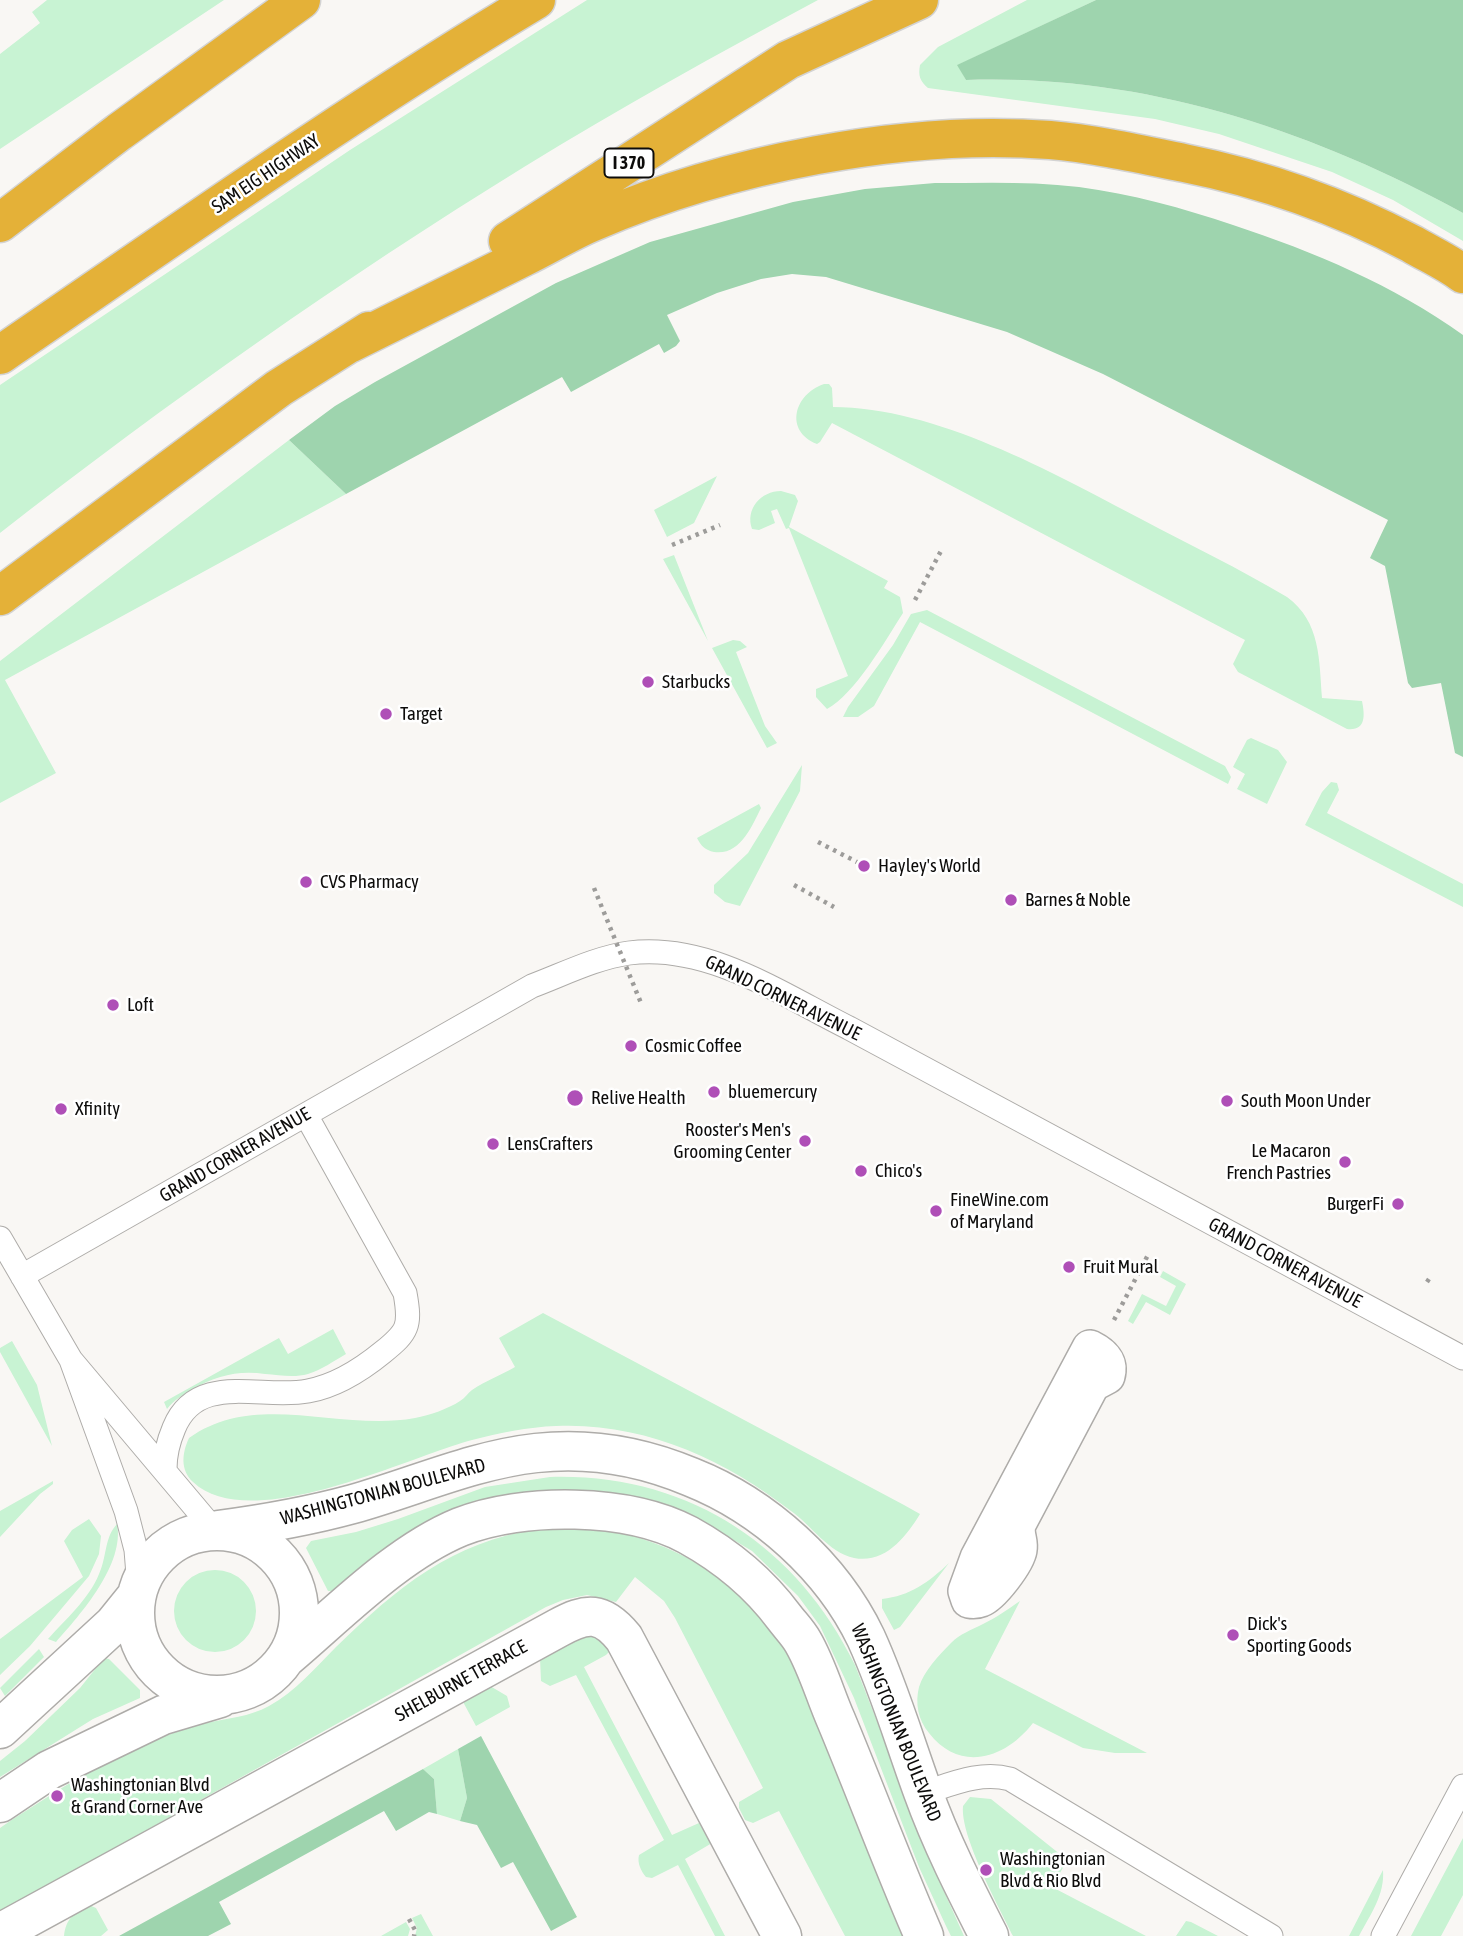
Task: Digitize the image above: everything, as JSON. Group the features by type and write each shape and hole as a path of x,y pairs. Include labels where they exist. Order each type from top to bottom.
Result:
{"highway":[{"path":"0,223 119,132 301,0"},
{"name":"SAM EIG HIGHWAY","path":"0,355 264,174 480,33 536,0"},
{"name":"I 370","path":"349,344 788,60 919,0"},
{"path":"0,192 249,37"},
{"path":"0,596 279,388 349,344 592,223 724,176 794,160 899,144 980,139 1050,140 1120,150 1234,173 1302,195 1379,227 1463,274"}],"street":[{"path":"1090,1348 1098,1351 1108,1363 1107,1376 1092,1384 1019,1522 1016,1531 1019,1553 993,1590 981,1599 970,1600 966,1591 984,1547 1090,1348"},
{"name":"WASHINGTONIAN BOULEVARD","path":"217,1530 295,1518 354,1504 454,1471 534,1453 577,1450 618,1454 665,1466 710,1484 757,1512 799,1547 843,1597 870,1649 904,1731 923,1793 962,1883 989,1936"},
{"path":"0,1803 49,1770 163,1715 258,1685 391,1569 459,1527 491,1517 545,1508 604,1511 685,1534 727,1560 765,1592 803,1642 924,1936"},
{"path":"239,1692 218,1696 197,1693 178,1686 161,1674 147,1658 138,1639 134,1619 137,1593 143,1576 156,1557 174,1542 195,1533 217,1530 240,1533 260,1542 277,1556 290,1573 298,1593 300,1615 296,1636 287,1657"},
{"path":"0,1729 114,1624 137,1593"},
{"name":"SHELBURNE TERRACE","path":"0,1933 565,1624 593,1616 612,1624 624,1638 782,1936"}],"lane":[{"name":"GRAND CORNER AVENUE","path":"22,1276 533,986 598,960 628,953 660,951 705,959 746,976 849,1028 1463,1358"},
{"path":"165,1469 167,1448 178,1416 193,1402 218,1392 289,1394 325,1387 364,1367 403,1336 408,1309 405,1293 306,1115"},
{"path":"0,1238 71,1360 127,1511 136,1550 137,1593"},
{"path":"71,1360 217,1530"},
{"path":"923,1793 984,1775 1010,1779 1272,1936"},
{"path":"1383,1936 1463,1786"}],"path":[{"path":"672,545 720,525"},
{"path":"915,600 942,549"},
{"path":"818,842 857,862"},
{"path":"794,885 834,907"},
{"path":"594,888 641,1003"},
{"path":"1112,1324 1149,1253"},
{"path":"1427,1282 1431,1276"},
{"path":"409,1919 415,1930 414,1936"}],"green space":[{"path":"47,0 224,0 0,149 0,54 40,23 32,12"},
{"path":"587,0 818,0 597,123 389,253 192,389 0,533 0,385 350,150"},
{"path":"1027,0 1096,0 958,65 966,80 1097,86 1160,97 1285,132 1405,183 1463,213 1463,241 1393,200 1332,172 1219,134 1155,119 928,88 923,83 920,65 938,47"},
{"path":"1096,0 1463,0 1463,213 1345,156 1285,132 1223,113 1160,97 1097,86 966,80 957,65"},
{"path":"935,183 1061,185 1176,207 1264,235 1323,258 1381,285 1463,335 1463,757 1455,753 1441,683 1412,688 1408,683 1385,566 1370,558 1388,520 1103,374 1007,332 826,277 792,274 761,279 717,293 667,315 680,341 664,353 659,344 571,392 562,377 346,494 289,440 335,406 375,382 556,283 650,242 793,202 865,189"},
{"path":"824,384 829,384 832,388 833,407 872,410 912,418 992,445 1070,482 1287,597 1298,607 1312,630 1319,656 1322,698 1362,701 1364,717 1361,725 1347,729 1238,672 1233,664 1245,640 832,423 817,444 807,438 800,431 797,413 806,396"},
{"path":"289,440 346,494 5,680 56,773 0,803 0,661"},
{"path":"717,476 694,523 667,537 654,510"},
{"path":"781,491 795,495 798,501 789,527 888,581 884,588 900,597 903,613 878,652 848,692 827,709 816,697 816,689 848,676 789,528 786,529 777,509 771,511 775,523 759,530 752,529 750,522 756,502 767,494"},
{"path":"674,555 708,641 663,559"},
{"path":"927,610 1225,766 1231,777 1228,784 920,622 874,706 858,717 843,717 911,614"},
{"path":"733,640 740,641 747,647 736,652 765,726 777,743 767,748 712,648"},
{"path":"1251,738 1278,750 1287,762 1267,804 1237,789 1245,774 1233,767 1247,740"},
{"path":"802,765 800,791 740,906 725,902 714,893 714,885 748,853"},
{"path":"1331,782 1337,783 1339,790 1327,813 1463,884 1463,907 1305,825 1322,792"},
{"path":"759,804 761,808 738,845 723,852 714,852 700,843 697,838"},
{"path":"1163,1271 1186,1284 1170,1315 1146,1302 1133,1324 1128,1321 1142,1294 1166,1306 1176,1286 1160,1277"},
{"path":"543,1313 920,1514 901,1540 885,1553 865,1559 854,1558 836,1551 765,1492 710,1460 651,1437 588,1426 535,1428 482,1437 330,1488 289,1497 252,1501 219,1496 193,1482 186,1472 184,1455 189,1438 215,1424 242,1417 270,1414 387,1421 415,1418 444,1409 462,1400 477,1387 515,1367 499,1338"},
{"path":"333,1329 346,1354 318,1370 297,1376 255,1373 228,1375 193,1389 167,1409 164,1402 279,1338 288,1354"},
{"path":"12,1341 37,1385 52,1446 0,1352 0,1348"},
{"path":"550,1477 600,1479 647,1488 691,1503 731,1524 768,1551 802,1584 831,1622 855,1665 938,1878 964,1936 951,1936 946,1926 919,1867 854,1698 820,1626 798,1596 752,1551 712,1527 654,1502 623,1495 558,1491 338,1591 328,1591 306,1548 311,1541 356,1532 398,1519 485,1487"},
{"path":"53,1481 53,1484 40,1494 0,1537 0,1511"},
{"path":"89,1519 101,1536 99,1554 89,1576 30,1646 0,1675 0,1639 83,1577 64,1541 72,1530"},
{"path":"117,1524 118,1539 114,1555 99,1588 56,1642 48,1639 76,1609 95,1583 102,1568 110,1535"},
{"path":"539,1529 598,1529 629,1535 658,1545 712,1574 758,1614 794,1665 903,1936 845,1936 779,1811 753,1823 745,1820 739,1802 763,1788 675,1618 664,1601 635,1577 616,1602 587,1595 546,1607 0,1912 0,1828 116,1757 186,1729 246,1715 269,1706 313,1671 382,1605 428,1570 479,1544"},
{"path":"949,1563 900,1627 894,1630 882,1608 882,1599 901,1595 918,1587"},
{"path":"215,1570 231,1573 244,1582 253,1595 256,1611 253,1627 244,1640 231,1649 215,1652 199,1649 186,1640 177,1627 174,1611 177,1595 186,1582 199,1573"},
{"path":"1020,1601 985,1669 1147,1753 1115,1753 1083,1748 1033,1723 1022,1735 996,1753 968,1757 941,1746 929,1733 920,1717 917,1699 921,1681 928,1669 958,1637"},
{"path":"575,1632 601,1637 610,1651 584,1667 672,1835 699,1823 712,1843 685,1859 725,1936 715,1936 678,1865 652,1878 646,1877 643,1872 639,1855 664,1840 576,1675 550,1686 541,1681 540,1658"},
{"path":"39,1649 44,1657 5,1696 0,1688"},
{"path":"104,1658 109,1659 140,1690 140,1698 93,1719 0,1777 0,1761 80,1688"},
{"path":"490,1686 507,1696 510,1707 476,1726 462,1700"},
{"path":"481,1736 577,1917 551,1931 513,1862 501,1868 477,1825 460,1821 467,1798 458,1749"},
{"path":"458,1749 467,1798 460,1821 437,1814 434,1779 423,1769"},
{"path":"423,1769 434,1779 437,1814 429,1812 396,1831 384,1811 219,1902 231,1924 208,1936 119,1936"},
{"path":"970,1797 991,1799 1065,1859 1065,1864 1052,1887 1146,1936 1013,1936 968,1835 963,1806"},
{"path":"1463,1838 1463,1895 1441,1936 1411,1936"},
{"path":"1383,1870 1382,1888 1372,1912 1359,1936 1349,1936"},
{"path":"89,1905 96,1908 108,1930 101,1936 64,1936 72,1917"},
{"path":"421,1914 433,1936 415,1936 417,1928 412,1918"},
{"path":"1186,1921 1191,1922 1218,1936 1176,1936"},
{"path":"406,1922 410,1929 408,1936 381,1936"}],"place":[{"name":"Starbucks","path":"648,682"},
{"name":"Target","path":"386,714"},
{"name":"Hayley's World","path":"864,866"},
{"name":"CVS Pharmacy","path":"306,882"},
{"name":"Barnes & Noble","path":"1011,900"},
{"name":"Loft","path":"113,1005"},
{"name":"Cosmic Coffee","path":"631,1046"},
{"name":"bluemercury","path":"714,1092"},
{"name":"Relive Health","path":"575,1098"},
{"name":"South Moon Under","path":"1227,1101"},
{"name":"Xfinity","path":"61,1109"},
{"name":"Rooster's Men's Grooming Center","path":"805,1141"},
{"name":"LensCrafters","path":"493,1144"},
{"name":"Le Macaron French Pastries","path":"1345,1162"},
{"name":"Chico's","path":"861,1171"},
{"name":"BurgerFi","path":"1398,1204"},
{"name":"FineWine.com of Maryland","path":"936,1211"},
{"name":"Fruit Mural","path":"1069,1267"},
{"name":"Dick's Sporting Goods","path":"1233,1635"},
{"name":"Washingtonian Blvd & Grand Corner Ave","path":"57,1796"},
{"name":"Washingtonian Blvd & Rio Blvd","path":"986,1870"}]}
